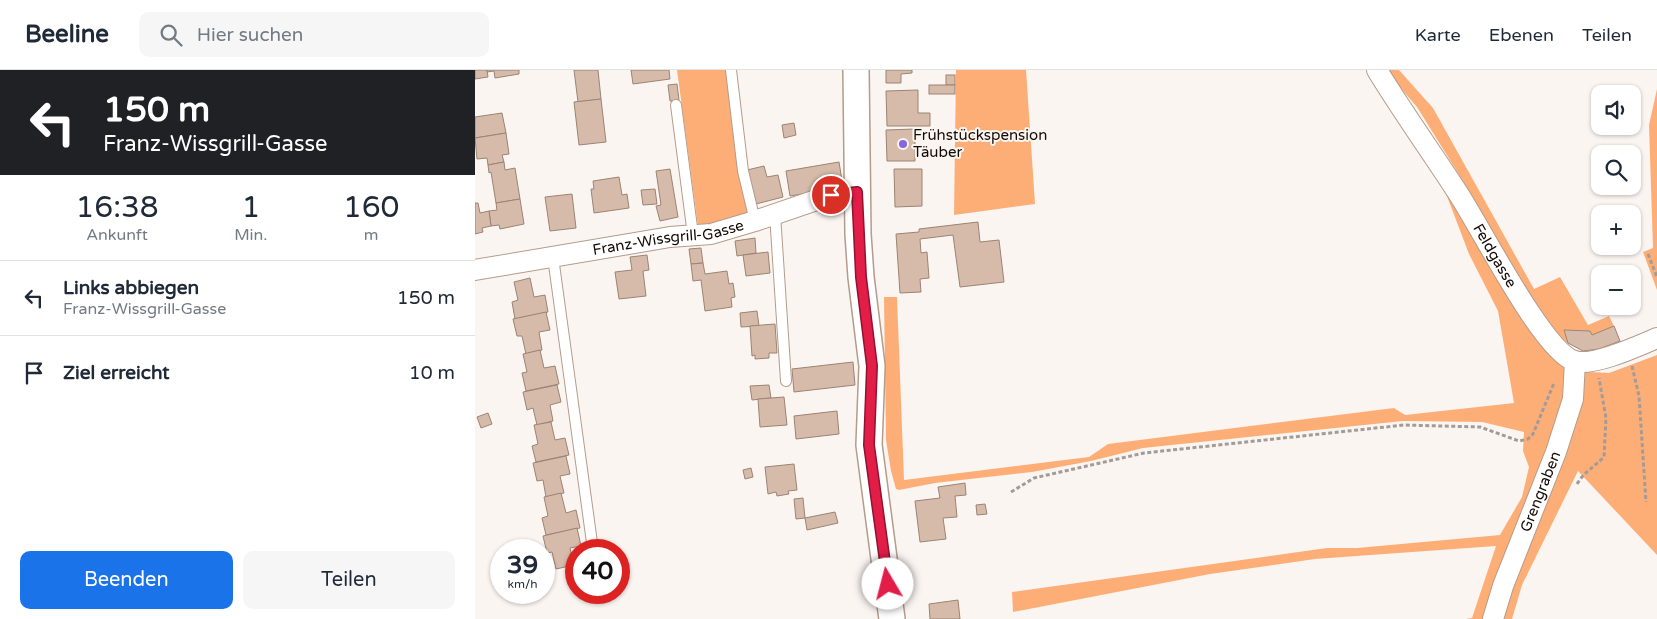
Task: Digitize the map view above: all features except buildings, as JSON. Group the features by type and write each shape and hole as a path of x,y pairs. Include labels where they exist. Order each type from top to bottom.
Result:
{"street":[{"path":"856,70 857,192 861,277 872,366 869,445 892,619"},
{"name":"Feldgasse","path":"1377,70 1405,116 1457,192 1529,311 1549,340 1577,358"},
{"name":"Franz-Wissgrill-Gasse","path":"475,270 670,236 711,234 755,222 831,195 857,192"},
{"path":"1577,358 1627,351 1657,338"},
{"name":"Grengraben","path":"1493,619 1503,586 1546,477 1573,399 1577,358"}],"lane":[{"path":"731,70 743,171 755,222"},
{"path":"676,105 693,235"},
{"path":"775,214 786,381"},
{"path":"553,257 591,539"}],"path":[{"path":"1647,254 1657,277"},
{"path":"1627,351 1639,396 1646,502"},
{"path":"1011,492 1034,478 1144,453 1404,425 1480,427 1519,440 1528,439 1533,434 1561,368 1577,358 1600,381 1606,418 1604,457 1594,468 1583,474 1577,484"}],"shaded area":[{"path":"677,70 727,70 749,216 709,227 698,226"},
{"path":"956,70 1026,70 1035,204 954,215"},
{"path":"1388,70 1399,70 1433,108 1534,289 1560,277 1588,325 1609,316 1614,326 1592,335 1590,331 1564,330 1568,343 1554,334 1417,107"},
{"path":"1657,89 1657,290 1643,252 1653,248 1649,125"},
{"path":"1445,191 1460,208 1572,371 1609,373 1657,355 1657,555 1578,471 1522,585 1512,619 1465,619 1472,618 1496,546 1315,559 1210,574 1013,612 1012,592 1327,548 1357,548 1500,535 1522,497 1529,467 1523,451 1524,432 1482,422 1403,421 1143,448 1091,461 1032,472 896,489 886,440 884,297 897,297 904,480 1089,457 1108,444 1394,408 1405,415 1514,403 1498,311 1469,254"}],"place":[{"name":"Frühstückspension Täuber","path":"903,144"}],"route":[{"path":"831,195 857,192 861,277 872,366 869,445 888,584"}]}
